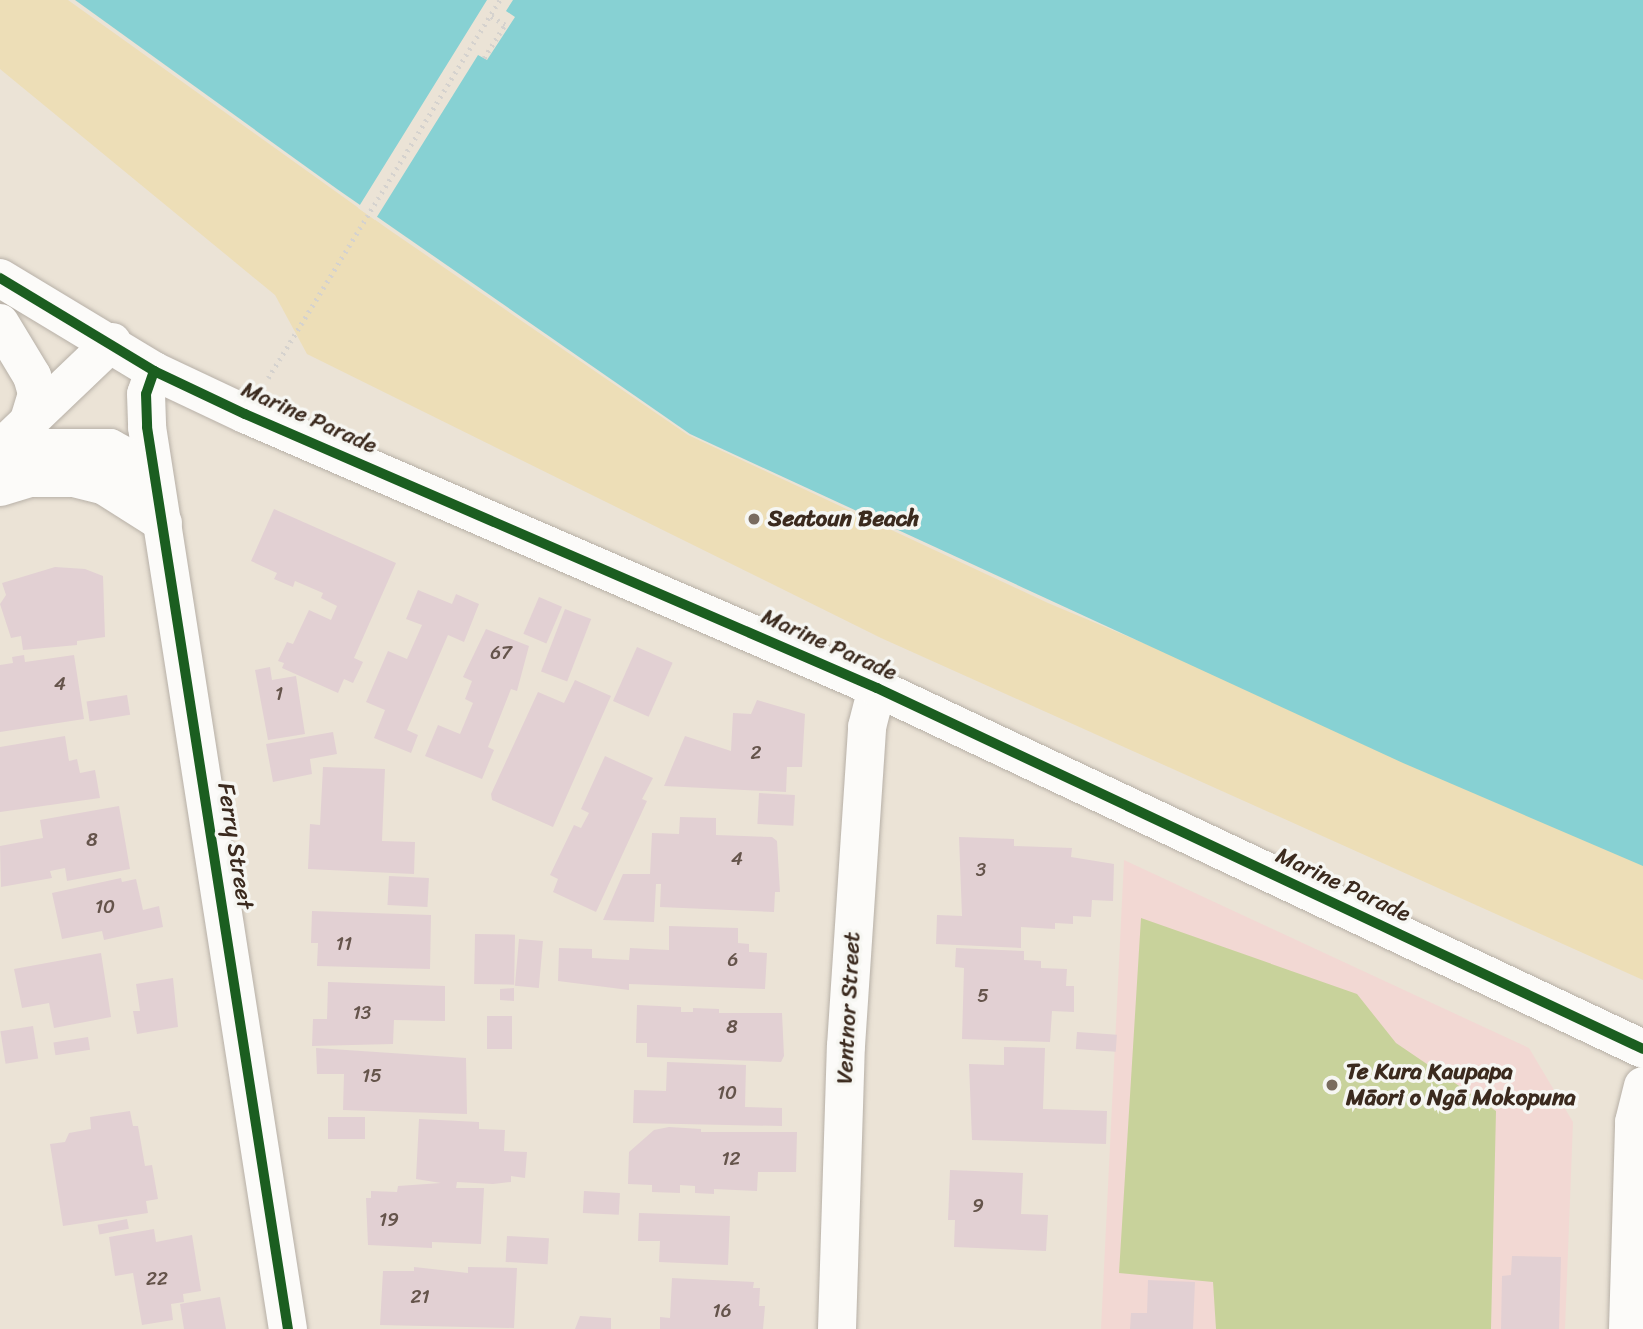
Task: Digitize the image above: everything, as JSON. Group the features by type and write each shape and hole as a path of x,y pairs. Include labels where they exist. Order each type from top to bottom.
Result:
{"street":[{"name":"Marine Parade","path":"0,278 112,342 154,371 245,414 877,688 1643,1049"},
{"path":"0,323 32,376 37,394 29,419"},
{"path":"0,449 112,342"},
{"name":"Ferry Street","path":"154,371 146,394 147,426 165,524 288,1329"},
{"path":"0,460 27,448 110,448 126,457 165,524"},
{"path":"0,487 29,478 93,483 165,524"},
{"name":"Ventnor Street","path":"837,1329 846,1046 867,727 877,688"},
{"path":"1628,1329 1634,1122 1643,1086"}],"path":[{"path":"245,414 500,0"},
{"path":"484,58 505,25 490,16"}],"shaded area":[{"name":"Te Kura Kaupapa Māori o Ngā Mokopuna","path":"1124,860 1529,1048 1573,1122 1565,1329 1101,1329"}],"green space":[{"name":"Te Kura Kaupapa Māori o Ngā Mokopuna","path":"1141,918 1357,994 1396,1043 1496,1111 1491,1329 1216,1329 1213,1282 1119,1273"}],"sand":[{"name":"Seatoun Beach","path":"0,0 68,0 388,229 688,435 1048,603 1643,853 1643,980 881,638 307,354 275,295 0,69"}],"water":[{"path":"75,0 1643,0 1643,866 1403,763 690,434 337,189"}],"pier":[{"path":"487,0 513,0 506,11 515,17 487,60 478,55 375,220 358,208"}],"building":[{"path":"274,509 396,563 354,658 363,662 353,683 344,679 338,693 282,668 284,663 278,661 287,642 293,644 309,610 331,620 337,606 321,598 323,593 295,581 293,587 274,579 277,573 251,561"},
{"path":"55,567 85,569 103,576 105,637 77,641 77,645 23,650 21,636 11,638 0,604 6,595 2,583"},
{"path":"418,590 452,604 456,594 479,604 464,642 448,635 407,730 418,735 411,753 374,738 385,710 366,702 388,651 407,659 422,625 406,619"},
{"path":"539,597 562,607 546,644 523,634"},
{"path":"565,609 591,619 567,682 541,672"},
{"path":"486,629 529,646 517,691 511,689 488,747 494,750 482,779 425,756 438,725 460,734 473,703 465,699 472,681 463,677"},
{"path":"637,647 673,663 649,717 613,701"},
{"path":"24,655 25,662 74,655 84,719 0,732 0,665 13,663 12,657"},
{"path":"270,667 272,680 296,676 305,734 268,740 255,670"},
{"path":"575,680 611,696 553,827 492,800 491,794 538,692 564,703"},
{"path":"127,695 130,715 90,721 87,701"},
{"path":"757,700 805,714 802,767 787,767 786,792 664,786 685,736 731,751 733,713 751,714"},
{"path":"333,732 337,754 310,759 312,774 273,782 266,744"},
{"path":"65,736 69,761 77,759 80,773 95,770 100,798 0,812 0,747"},
{"path":"605,756 653,778 642,799 647,801 596,912 553,892 558,879 550,875 574,825 581,828 589,813 581,809"},
{"path":"323,767 385,769 382,841 415,842 414,874 308,869 310,824 320,825"},
{"path":"759,793 795,795 793,826 757,824"},
{"path":"119,806 130,869 67,881 65,868 50,871 52,878 1,887 0,846 43,838 40,820"},
{"path":"680,817 716,818 716,835 772,837 777,841 780,892 775,892 774,912 660,907 661,884 656,884 654,922 603,920 623,874 650,874 652,833 679,834"},
{"path":"959,837 1014,839 1014,846 1072,848 1071,857 1114,864 1113,901 1092,900 1091,917 1073,916 1073,924 1055,923 1055,929 1021,927 1021,948 936,944 937,915 962,916"},
{"path":"389,876 429,878 427,907 387,905"},
{"path":"121,878 122,882 136,879 143,910 159,906 163,927 104,940 102,931 62,939 52,893"},
{"path":"312,911 431,915 430,969 317,966 318,943 311,943"},
{"path":"669,926 738,928 738,943 749,944 749,952 767,953 765,989 629,984 629,990 558,981 559,948 592,949 592,958 629,960 630,948 669,950"},
{"path":"475,934 515,935 514,985 474,984"},
{"path":"519,939 543,941 539,988 515,986"},
{"path":"956,948 1024,951 1024,960 1041,961 1041,968 1067,969 1066,986 1074,986 1074,1012 1052,1011 1050,1042 962,1039 964,968 955,967"},
{"path":"101,953 111,1017 54,1028 49,1003 22,1008 14,969"},
{"path":"173,978 178,1027 137,1034 133,1011 140,1011 136,984"},
{"path":"328,982 445,986 445,1021 394,1020 393,1044 312,1046 313,1019 327,1019"},
{"path":"514,988 514,1001 500,1000 500,989"},
{"path":"637,1005 681,1007 681,1012 693,1012 693,1008 719,1009 719,1013 782,1013 784,1056 781,1062 647,1057 647,1043 636,1043"},
{"path":"487,1016 512,1016 512,1049 487,1049"},
{"path":"33,1026 38,1059 6,1064 0,1031"},
{"path":"1077,1032 1117,1035 1116,1052 1076,1049"},
{"path":"88,1037 90,1050 55,1055 53,1042"},
{"path":"1004,1047 1045,1048 1043,1109 1107,1111 1106,1144 972,1140 969,1064 1004,1065"},
{"path":"316,1048 466,1058 467,1114 343,1110 344,1074 317,1074"},
{"path":"667,1062 746,1065 745,1107 782,1108 782,1126 633,1123 634,1090 666,1091"},
{"path":"130,1111 133,1126 138,1126 145,1166 152,1165 158,1199 146,1201 148,1213 63,1226 50,1144 65,1142 69,1133 91,1129 90,1117"},
{"path":"328,1117 365,1117 365,1139 328,1139"},
{"path":"419,1119 479,1122 479,1129 505,1130 504,1151 527,1152 525,1178 511,1176 511,1182 493,1184 457,1182 456,1188 484,1188 481,1244 432,1242 432,1248 368,1245 366,1198 371,1198 371,1191 397,1192 398,1186 441,1183 416,1179"},
{"path":"669,1127 701,1129 701,1132 797,1132 796,1172 758,1172 757,1191 714,1189 714,1194 695,1193 695,1186 680,1185 680,1193 652,1192 652,1185 628,1184 629,1152 654,1130"},
{"path":"950,1170 1023,1173 1021,1214 1048,1215 1046,1251 954,1247 955,1220 948,1220"},
{"path":"584,1191 620,1193 619,1215 583,1213"},
{"path":"639,1213 730,1216 728,1265 659,1262 660,1241 638,1241"},
{"path":"127,1219 129,1229 99,1235 98,1225"},
{"path":"154,1229 156,1242 192,1235 201,1291 183,1294 184,1302 171,1304 173,1320 142,1325 133,1273 115,1276 109,1237"},
{"path":"507,1236 549,1238 548,1264 506,1262"},
{"path":"1512,1256 1561,1257 1559,1329 1501,1329 1502,1276 1511,1275"},
{"path":"414,1267 468,1273 468,1267 517,1268 514,1328 380,1325 383,1271 414,1271"},
{"path":"672,1278 754,1282 753,1288 760,1288 759,1306 765,1306 763,1329 660,1329 660,1317 670,1318"},
{"path":"1148,1280 1195,1282 1193,1329 1130,1329 1131,1313 1147,1313"},
{"path":"220,1297 226,1329 184,1329 180,1304"},
{"path":"580,1316 611,1318 611,1329 575,1329"}],"cycle path":[{"path":"0,278 154,371 245,414 877,688 1643,1049"},
{"path":"154,371 146,394 147,427 288,1329"}],"place":[{"name":"Seatoun Beach","path":"754,519"},
{"name":"Te Kura Kaupapa Māori o Ngā Mokopuna","path":"1332,1085"}]}
